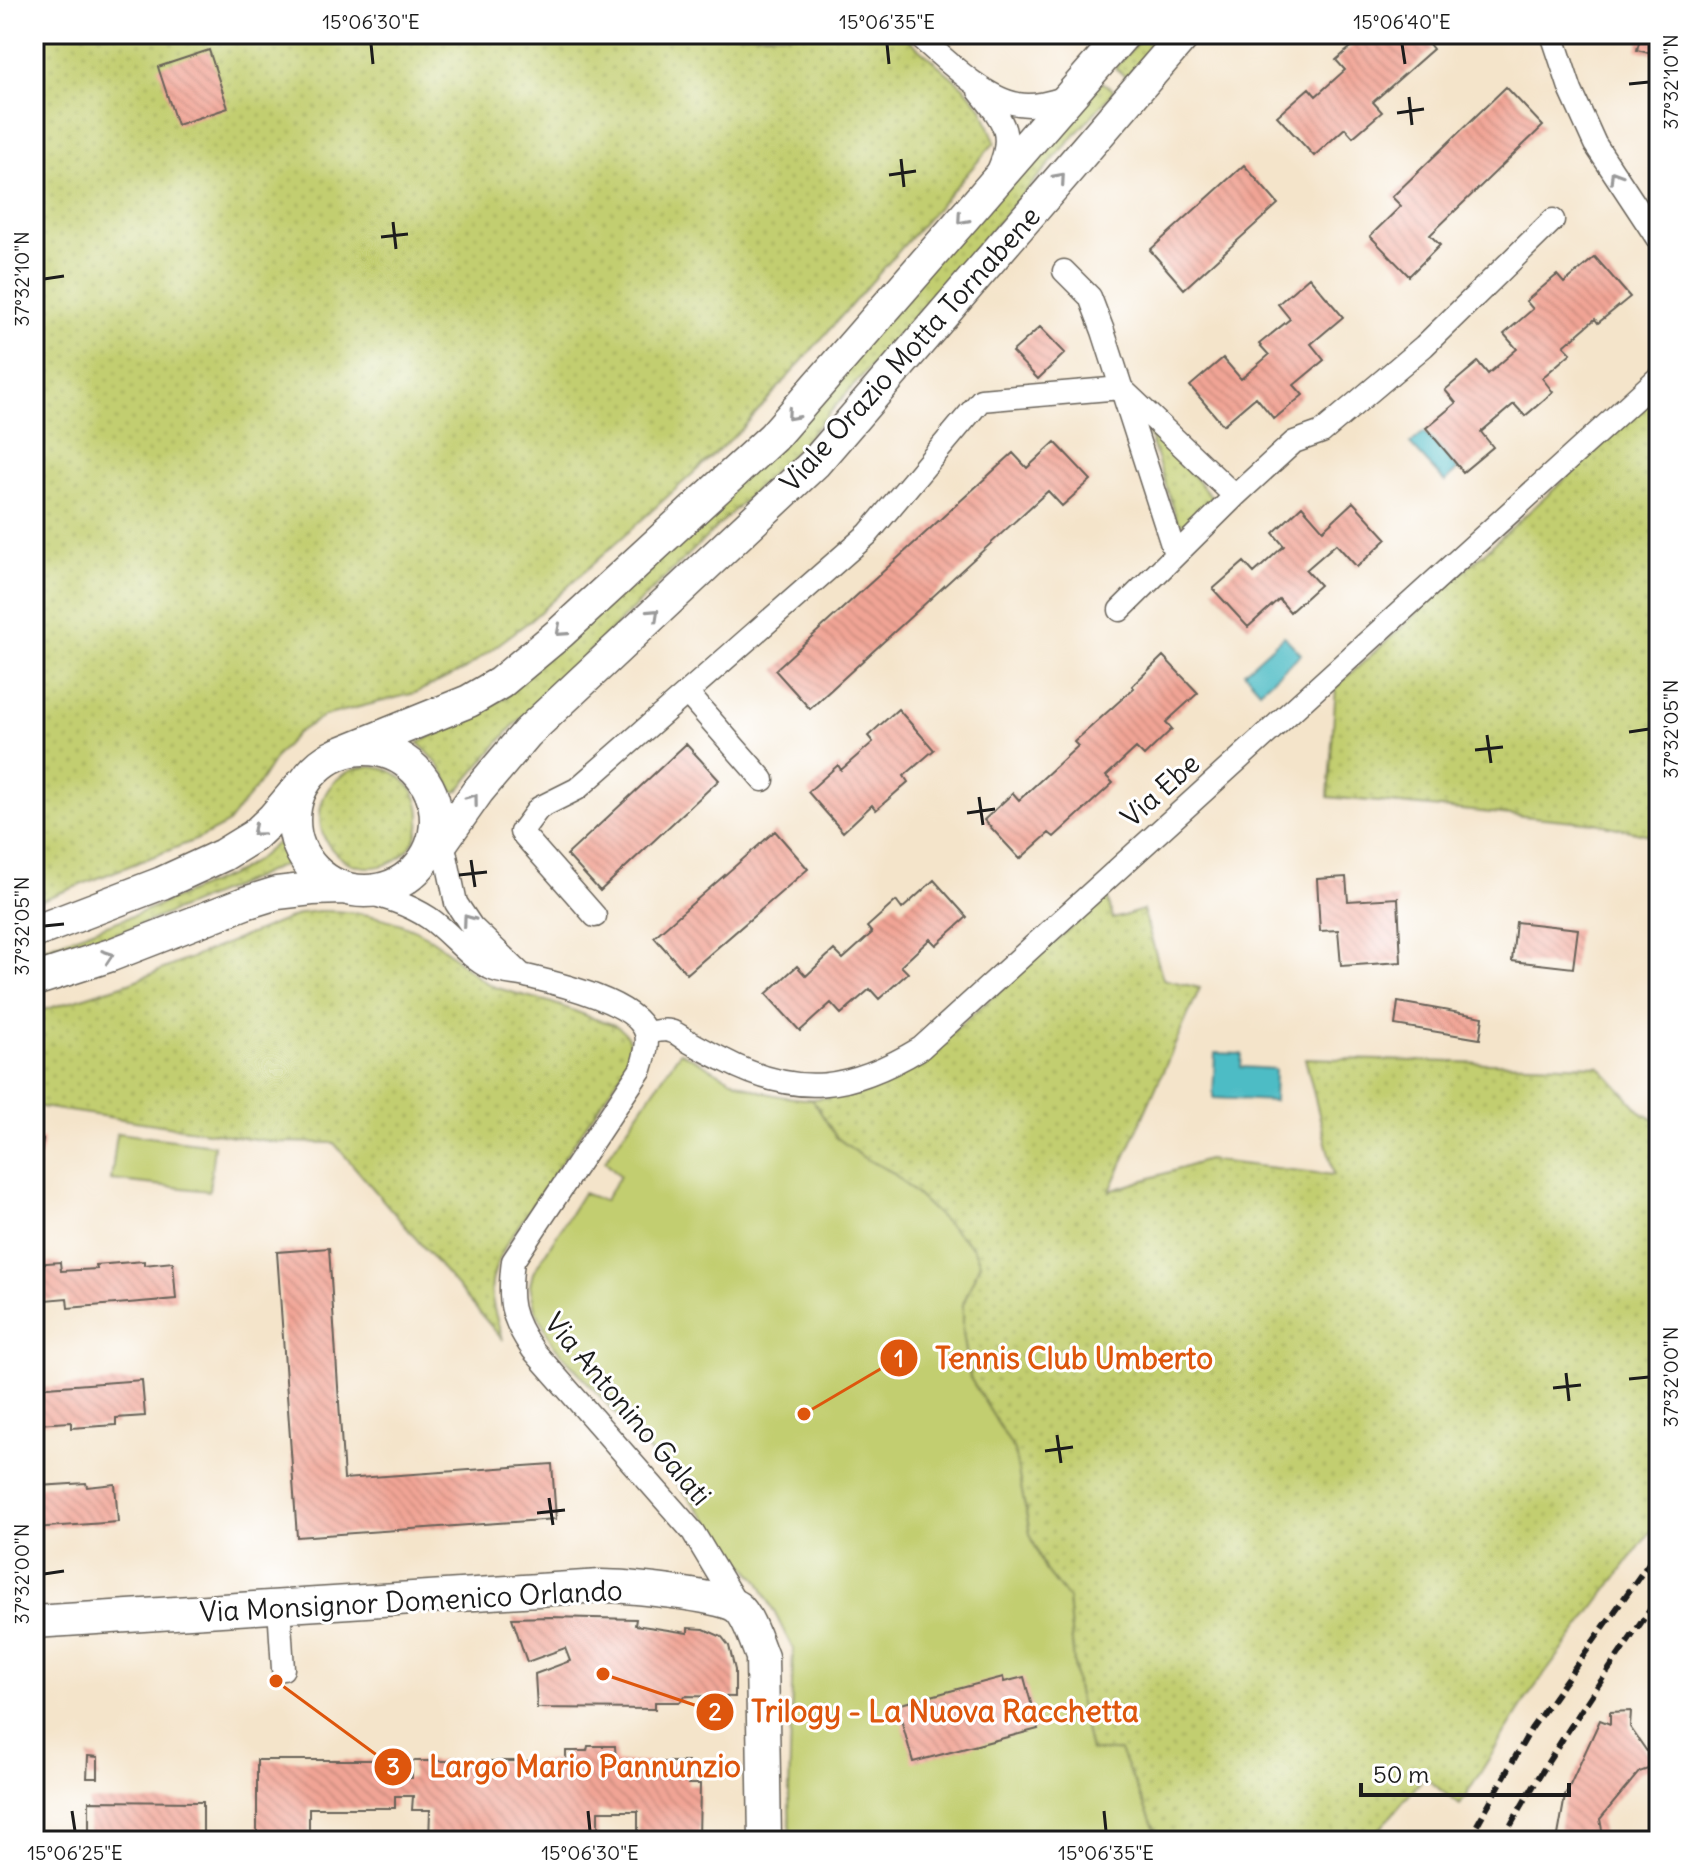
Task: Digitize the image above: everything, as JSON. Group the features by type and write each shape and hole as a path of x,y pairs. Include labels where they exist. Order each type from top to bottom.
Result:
{"main road":[{"name":"Viale Orazio Motta Tornabene","path":"338,754 469,701 500,683 560,633 773,437 1124,34"},
{"name":"Viale Orazio Motta Tornabene","path":"434,838 527,733 815,463 1185,34"},
{"path":"34,932 162,883 223,855 254,836 310,774 338,754 356,749 375,749 394,754 410,764 433,794 434,838 409,876 394,885 377,890 312,889 277,893 111,955 34,980"},
{"path":"310,774 299,791 294,810 294,830 300,849 310,866 325,880 352,890"},
{"name":"Via Monsignor Domenico Orlando","path":"34,1622 601,1586 716,1599 738,1607"},
{"path":"738,1607 752,1630 762,1657 765,1841"}],"street":[{"path":"916,34 971,80 1001,99 1018,104 1042,105 1069,97"},
{"path":"1552,34 1571,91 1595,144 1659,241"},
{"path":"971,80 997,113 1007,139 1005,154 991,187"},
{"path":"1120,610 1294,442 1322,432 1424,346 1553,220"},
{"path":"1064,271 1090,297 1175,554"},
{"name":"Via Ebe","path":"646,1033 670,1031 756,1076 812,1086 848,1082 873,1074 921,1048 1659,377"},
{"path":"595,916 521,832 539,808 577,789 868,534 981,400 1121,388 1235,496"},
{"path":"688,694 763,780"},
{"path":"434,838 456,903 472,927 522,975"},
{"path":"352,890 390,899 428,917 476,960 495,971 575,989 613,1004 636,1020 646,1033"},
{"name":"Via Antonino Galati","path":"646,1033 646,1051 641,1069 513,1261 511,1308 520,1332 533,1350 693,1532 738,1607"},
{"path":"279,1607 283,1669"}],"green space":[{"path":"34,34 902,34 966,89 982,108 995,142 741,430 531,620 464,670 415,693 324,716 297,733 277,755 227,824 198,839 34,903"},
{"path":"1145,34 1164,34 1126,77 1115,68"},
{"path":"1102,82 1114,91 801,445 512,727 458,791 453,792 438,765 418,743 505,698"},
{"path":"1659,394 1659,837 1595,823 1328,797 1336,687"},
{"path":"1146,425 1213,498 1187,523 1177,520"},
{"path":"370,767 398,775 412,789 420,817 412,845 398,859 370,867 342,859 328,845 320,817 328,789 342,775"},
{"path":"280,840 284,841 291,861 135,927 34,960 34,951 135,915 237,872"},
{"path":"1107,896 1113,919 1143,910 1163,979 1200,988 1110,1191 1207,1160 1334,1175 1305,1058 1599,1066 1642,1113 1659,1122 1659,1520 1527,1698 1460,1805 1424,1777 1370,1841 1160,1841 1120,1752 1090,1751 1076,1687 1068,1599 1045,1570 1030,1534 1014,1450 970,1378 963,1333 963,1304 980,1263 973,1248 892,1172 864,1158 836,1137 812,1099 865,1093 913,1067"},
{"path":"351,912 383,918 414,929 487,983 613,1024 628,1037 630,1060 507,1243 495,1270 492,1301 503,1340 334,1143 275,1142 34,1106 34,1013 129,983 302,913"},
{"path":"680,1052 755,1089 783,1097 812,1099 836,1137 864,1158 892,1172 973,1248 980,1263 963,1304 963,1333 970,1378 1014,1450 1030,1534 1045,1570 1068,1599 1076,1687 1090,1751 1120,1751 1160,1841 790,1841 793,1649 758,1580 652,1454 553,1344 535,1309 530,1285 533,1273 583,1193 604,1201 620,1176 605,1161"},
{"path":"117,1133 214,1145 209,1191 111,1180"}],"water":[{"path":"1424,432 1458,469 1445,482 1410,444"},
{"path":"1284,636 1301,654 1260,690 1244,672"},
{"path":"1215,1053 1242,1054 1241,1067 1275,1069 1274,1101 1213,1098"}],"building":[{"path":"1366,34 1432,34 1426,40 1433,49 1373,102 1382,112 1353,137 1345,128 1314,156 1277,116 1309,88 1316,96 1345,70 1336,60"},
{"path":"1641,34 1659,34 1656,55 1637,50"},
{"path":"209,50 228,108 177,125 158,67"},
{"path":"1506,87 1543,126 1430,235 1440,245 1409,276 1370,236 1401,206 1392,197"},
{"path":"1244,165 1278,204 1184,289 1150,250"},
{"path":"1595,257 1630,297 1598,323 1595,319 1564,346 1571,353 1542,378 1553,392 1525,416 1514,404 1481,432 1493,447 1463,472 1426,428 1456,403 1445,390 1478,362 1488,374 1517,349 1504,334 1533,309 1526,301 1557,275 1564,283"},
{"path":"1309,277 1343,317 1311,344 1324,360 1294,385 1303,395 1274,419 1256,397 1223,425 1190,386 1223,358 1241,379 1269,355 1259,344 1290,319 1278,304"},
{"path":"1040,327 1065,353 1038,379 1012,352"},
{"path":"1055,442 1091,480 1062,506 1048,491 810,709 775,670 1013,453 1027,468"},
{"path":"1353,502 1387,539 1357,567 1336,544 1306,570 1320,585 1290,612 1279,599 1248,627 1213,589 1244,562 1254,573 1284,546 1273,533 1302,506 1323,530"},
{"path":"1163,656 1198,693 1166,722 1172,729 1144,756 1136,748 1106,776 1113,783 1054,837 1049,833 1020,859 984,820 1013,793 1019,800 1078,746 1074,742 1134,688 1132,686"},
{"path":"898,709 934,750 904,776 908,782 876,810 872,805 843,832 808,792 838,765 841,770 873,742 868,736"},
{"path":"686,744 719,780 600,891 567,855"},
{"path":"775,831 808,869 687,974 654,937"},
{"path":"1346,877 1348,901 1398,898 1401,962 1341,966 1338,930 1320,931 1317,879"},
{"path":"934,880 967,917 936,945 930,939 901,966 908,973 879,999 870,989 841,1014 831,1003 800,1031 766,994 797,966 806,976 834,950 843,959 872,933 867,927 896,901 902,909"},
{"path":"1516,922 1578,929 1573,968 1512,961"},
{"path":"1398,1002 1483,1017 1480,1039 1395,1025"},
{"path":"34,1138 43,1139 38,1175 34,1174"},
{"path":"329,1248 344,1479 552,1464 556,1519 297,1537 277,1252"},
{"path":"144,1261 144,1265 173,1262 176,1299 68,1308 67,1298 34,1301 34,1264 60,1262 61,1271"},
{"path":"142,1380 145,1416 116,1418 116,1425 71,1428 71,1422 36,1424 34,1388"},
{"path":"86,1483 87,1487 115,1484 118,1522 34,1528 34,1491 39,1490 39,1486"},
{"path":"512,1618 636,1619 635,1625 688,1633 688,1628 704,1629 722,1637 729,1646 735,1670 735,1697 685,1696 680,1702 655,1702 655,1709 537,1708 535,1674 570,1661 565,1648 527,1662"},
{"path":"1003,1677 1004,1682 1024,1677 1038,1729 913,1762 897,1705"},
{"path":"34,1710 40,1710 39,1745 34,1745"},
{"path":"1631,1711 1630,1727 1657,1766 1639,1772 1600,1819 1604,1841 1557,1841 1565,1796 1600,1720 1610,1724 1610,1712"},
{"path":"588,1746 615,1746 616,1762 688,1762 688,1784 700,1784 699,1841 638,1841 638,1811 598,1811 598,1841 429,1841 430,1810 412,1810 413,1796 395,1796 395,1808 309,1808 309,1841 257,1841 257,1760 397,1760 397,1778 412,1778 412,1761 566,1761 566,1751 587,1751"},
{"path":"88,1756 98,1757 98,1778 87,1778"},
{"path":"89,1801 203,1802 203,1841 89,1841"}],"railway":[{"path":"1468,1841 1531,1729 1659,1549"},
{"path":"1502,1841 1557,1747 1659,1597"}],"place":[{"name":"Tennis Club Umberto","path":"804,1414"},
{"name":"Trilogy - La Nuova Racchetta","path":"603,1674"},
{"name":"Largo Mario Pannunzio","path":"276,1681"}]}
